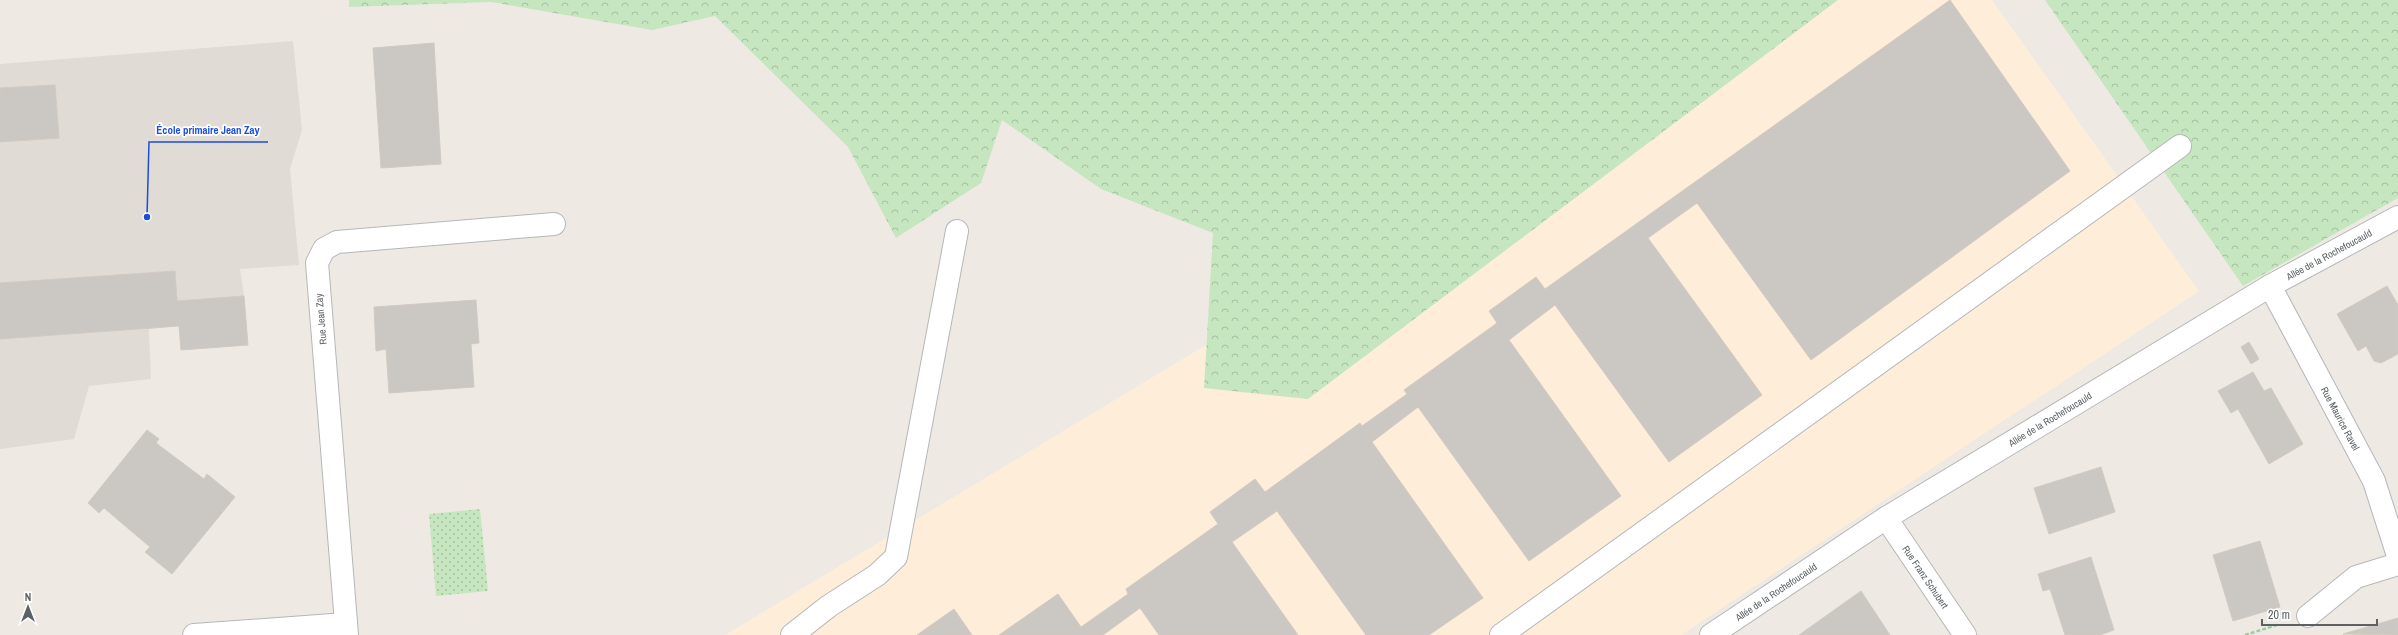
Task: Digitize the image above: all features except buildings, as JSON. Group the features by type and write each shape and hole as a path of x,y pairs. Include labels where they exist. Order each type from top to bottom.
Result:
{"street":[{"path":"1501,635 2180,146"},
{"name":"Allée de la Rochefoucauld","path":"1711,635 1886,518 2270,286 2398,217"},
{"name":"Rue Jean Zay","path":"194,635 346,629 317,263 324,249 337,242 554,224"},
{"path":"792,635 828,606 877,575 896,557 957,231"},
{"name":"Rue Maurice Ravel","path":"2270,286 2374,481 2398,556"},
{"name":"Rue Franz Schubert","path":"1886,518 1966,635"},
{"path":"2308,616 2356,577 2398,564"}],"shaded area":[{"path":"1778,0 1992,0 2199,291 1681,635 725,635"},
{"path":"293,41 302,130 290,169 299,265 240,269 244,296 177,301 179,326 149,329 151,379 89,386 74,439 0,449 0,64"}],"green space":[{"path":"349,0 1838,0 1308,399 1204,388 1213,233 1101,189 1002,120 981,183 896,238 848,147 715,16 652,30 491,2 349,7"},
{"path":"2045,0 2398,0 2398,198 2243,286"},
{"path":"480,509 488,591 436,596 429,514"}],"place":[{"name":"École primaire Jean Zay","path":"147,217"}]}
